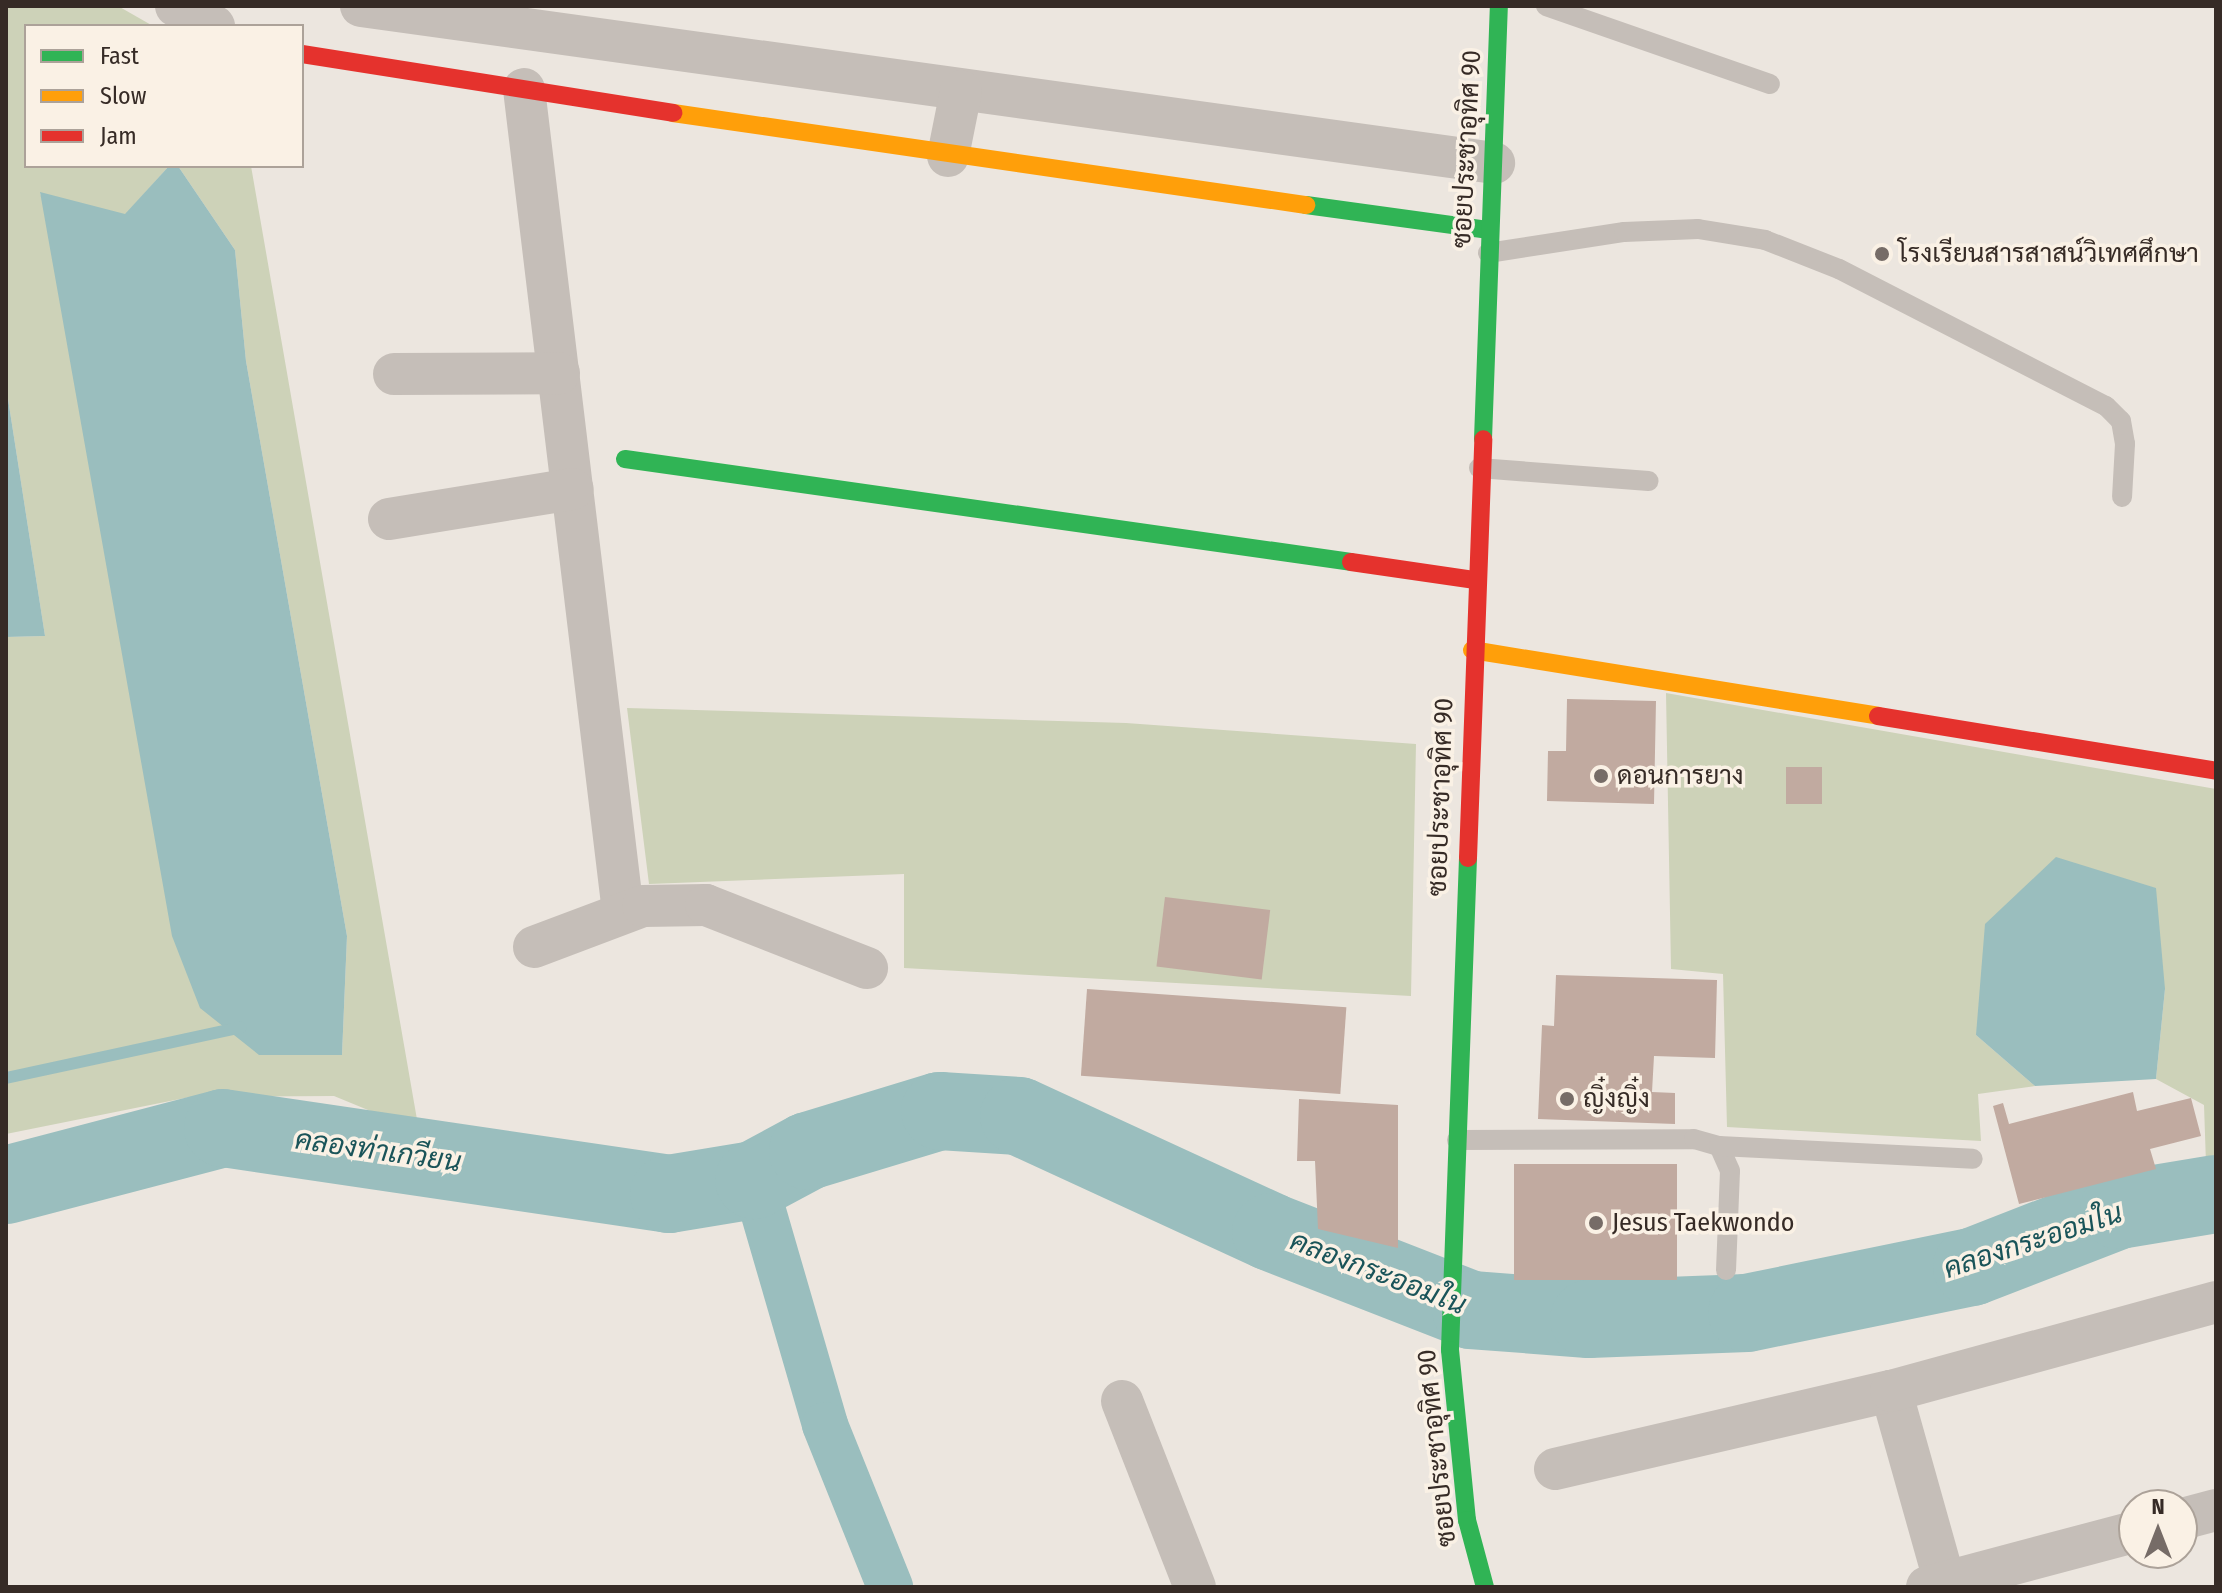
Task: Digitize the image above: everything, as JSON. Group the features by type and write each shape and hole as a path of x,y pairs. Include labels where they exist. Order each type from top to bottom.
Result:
{"street":[{"path":"176,6 210,24"},
{"name":"ซอยประชาอุทิศ 90","path":"1485,1587 1467,1520 1450,1350 1474,580 1499,6"},
{"path":"379,64 377,7 961,91 1494,163"},
{"path":"304,54 948,156 1489,230"},
{"path":"524,89 623,912"},
{"path":"948,156 961,91"},
{"path":"394,374 559,373"},
{"path":"625,459 1474,580"},
{"path":"389,519 573,489"},
{"path":"1472,650 2216,771"},
{"path":"534,947 623,912 706,905 867,968"},
{"path":"1555,1469 1891,1391 2216,1302"},
{"path":"1891,1391 1940,1585 2118,1536"},
{"path":"1122,1401 1195,1587"}],"lane":[{"path":"1546,6 1770,84"},
{"path":"1488,253 1698,229 1810,257 2106,406 2121,421 2125,444 2122,497"},
{"path":"1479,468 1649,481"},
{"path":"1457,1140 1694,1139 1719,1146 1973,1159"},
{"path":"1719,1146 1730,1171 1726,1270"}],"green space":[{"path":"6,6 118,6 150,24 24,24 24,168 167,168 125,215 40,193 342,1055 347,936 246,361 235,250 179,168 251,168 419,1131 334,1096 190,1097 6,1134 6,637 45,636 6,386"},
{"path":"1666,693 2216,789 2216,1169 2206,1164 2204,1105 2156,1079 2165,989 1976,1035 2035,1086 1978,1094 1981,1141 1727,1127 1723,974 1671,969"},
{"path":"627,708 1126,723 1416,744 1411,996 904,968 904,874 649,884"}],"water":[{"path":"167,168 179,168 235,250 246,361 347,936 342,1055 259,1055 200,1008 172,936 40,192 125,214"},
{"path":"6,386 45,636 6,637"},
{"path":"2056,857 2156,888 2165,989 2156,1079 2035,1086 1976,1035 1985,924"}],"building":[{"name":"ดอนการยาง","path":"1567,699 1656,701 1654,804 1547,801 1548,751 1566,751"},
{"path":"1786,767 1822,767 1822,804 1786,804"},
{"path":"1165,897 1270,910 1262,979 1156,966"},
{"path":"1556,975 1717,980 1715,1058 1654,1056 1652,1092 1675,1093 1675,1124 1538,1119 1542,1025 1554,1026"},
{"path":"1087,989 1346,1007 1340,1094 1081,1076"},
{"path":"2133,1092 2137,1111 2191,1098 2201,1136 2150,1149 2156,1169 2019,1204 1993,1106 2003,1103 2009,1124"},
{"path":"1299,1099 1398,1105 1398,1248 1318,1229 1315,1161 1297,1161"},
{"name":"Jesus Taekwondo","path":"1514,1164 1677,1164 1677,1280 1514,1280"}],"waterway":[{"path":"6,1078 241,1027"},
{"name":"คลองกระออมใน","path":"6,1185 223,1128 669,1194 754,1180 808,1151 940,1111 1019,1116 1271,1232 1471,1310 1589,1319 1747,1313 1972,1267 2119,1210 2216,1194"},
{"path":"754,1180 825,1425 890,1587"}],"traffic: fast":[{"path":"1483,439 1499,6"},
{"path":"1306,205 1489,230"},
{"path":"625,459 1351,562"},
{"path":"1468,858 1450,1350 1467,1520 1485,1587"}],"traffic: slow":[{"path":"673,113 1306,205"},
{"path":"1472,650 1878,716"}],"traffic: jam":[{"path":"304,54 673,113"},
{"path":"1468,858 1483,439"},
{"path":"1351,562 1474,580"},
{"path":"1878,716 2216,771"}],"place":[{"name":"โรงเรียนสารสาสน์วิเทศศึกษา","path":"1882,254"},
{"name":"ดอนการยาง","path":"1601,776"},
{"name":"ญิ๋งญิ๋ง","path":"1567,1099"},
{"name":"Jesus Taekwondo","path":"1596,1223"}],"water label":[{"name":"คลองท่าเกวียน","path":"378,1151"}]}
